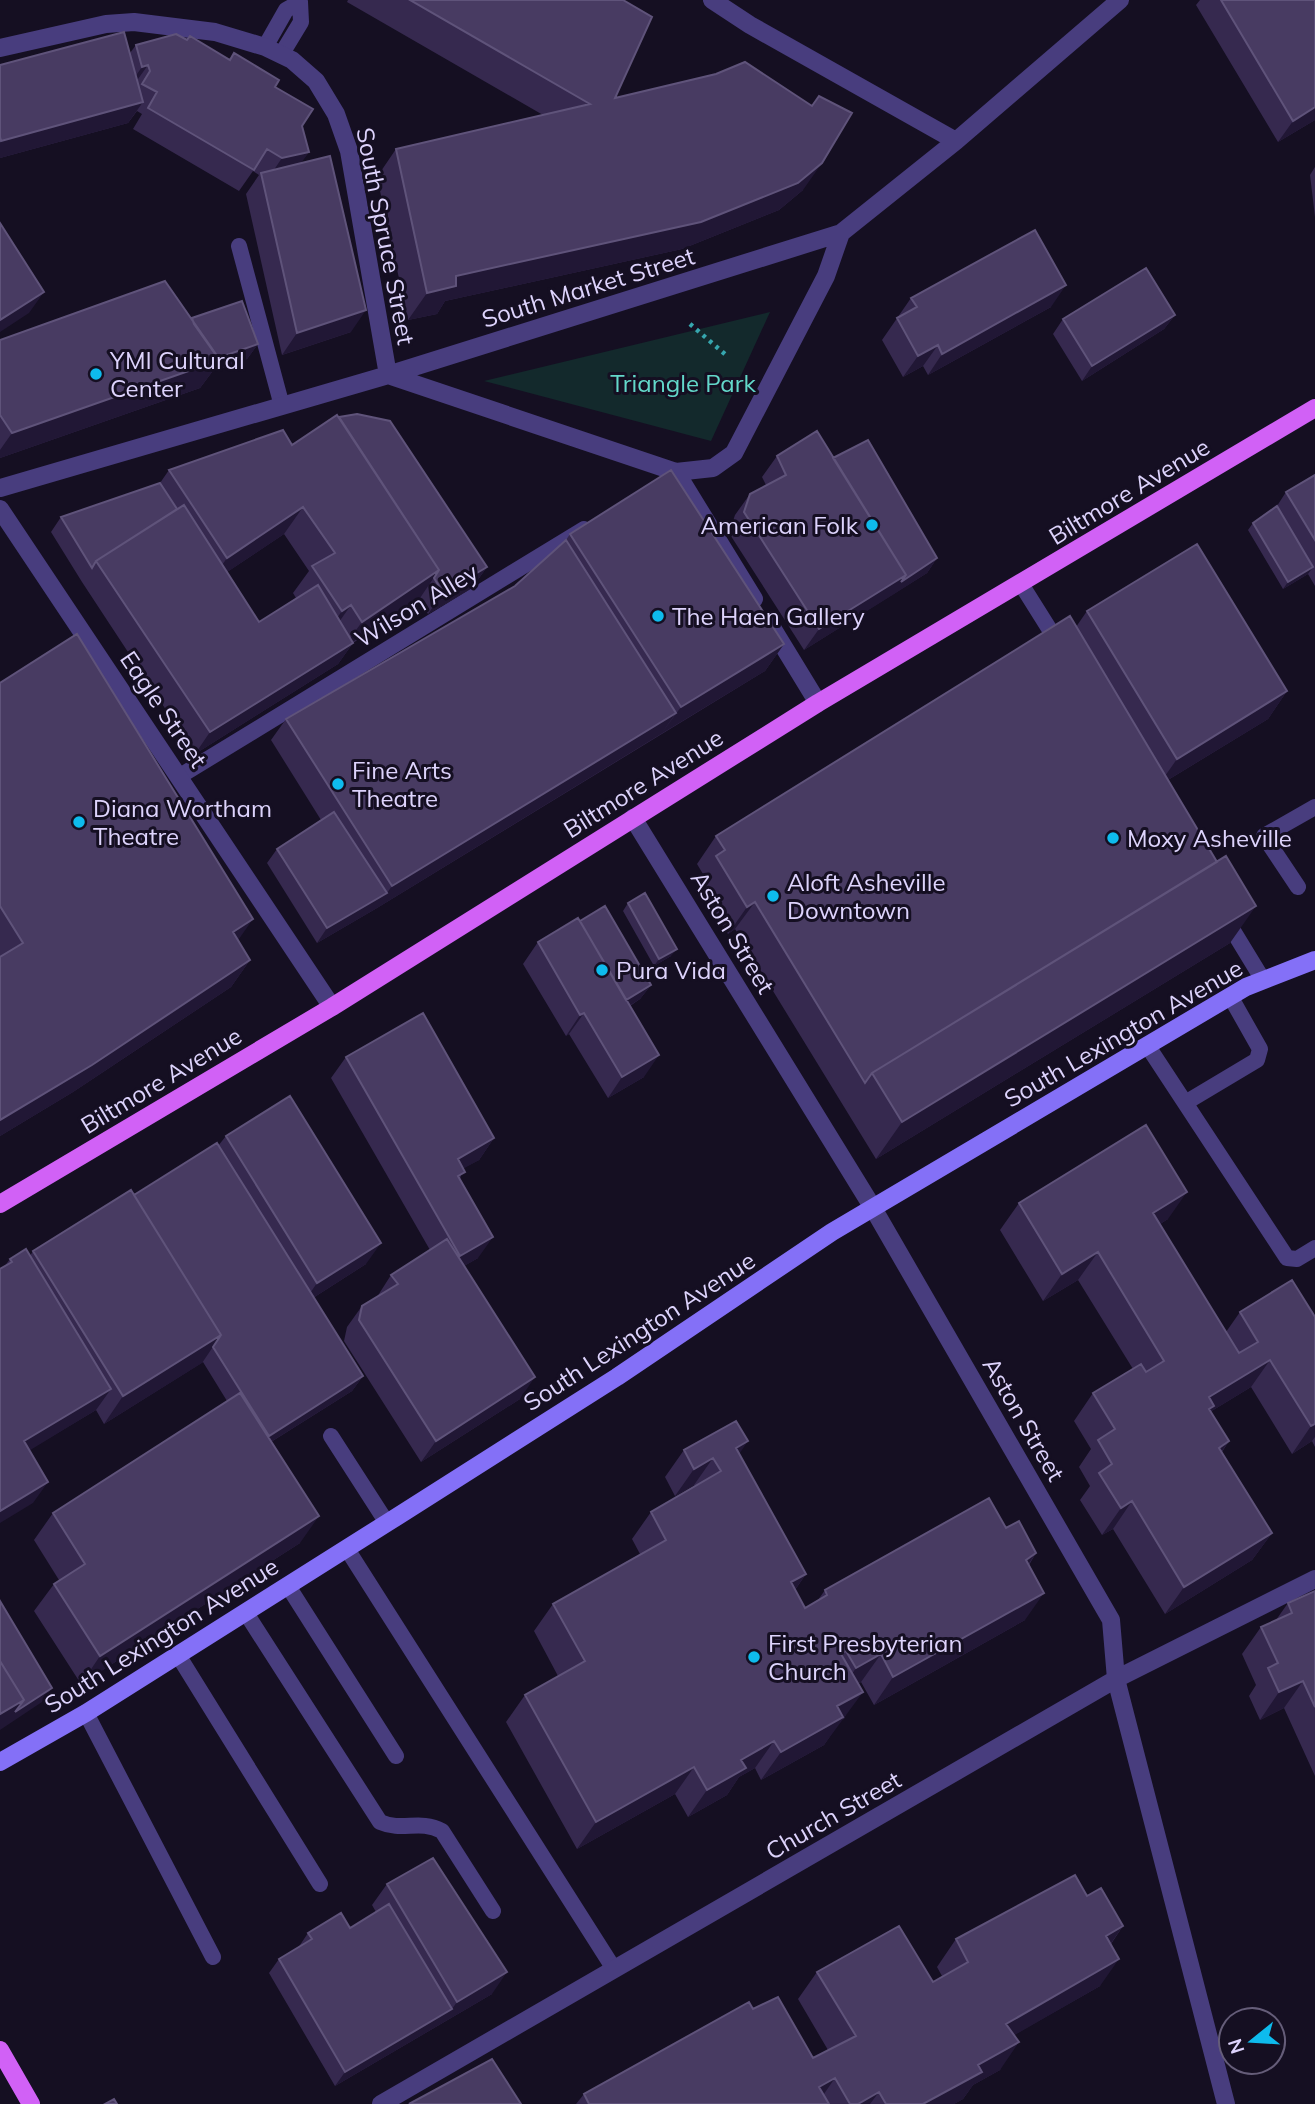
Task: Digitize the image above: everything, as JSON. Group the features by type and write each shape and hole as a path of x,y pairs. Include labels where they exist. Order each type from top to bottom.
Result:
{"main road":[{"name":"Biltmore Avenue","path":"0,1204 332,1007 818,703 1315,408"},
{"name":"South Lexington Avenue","path":"0,1762 86,1713 347,1549 617,1377 832,1232 1230,996 1315,960"},
{"path":"0,2050 30,2104"}],"street":[{"path":"712,0 750,25 956,141"},
{"name":"South Market Street","path":"0,488 388,375 841,233 956,141 1120,0"},
{"name":"South Spruce Street","path":"0,48 106,24 134,22 215,32 292,60 316,81 336,114 349,151 388,375 676,472"},
{"path":"818,703 676,472 713,468 734,453 826,276 841,233"},
{"name":"Eagle Street","path":"0,509 332,1007"},
{"name":"Aston Street","path":"633,818 873,1208 1111,1620 1116,1679 1226,2104"},
{"name":"Church Street","path":"381,2104 1116,1679 1315,1579"}],"lane":[{"path":"273,51 286,9 300,1"},
{"path":"239,246 282,406"},
{"path":"652,487 676,472"},
{"name":"Wilson Alley","path":"180,776 593,523"},
{"path":"1021,584 1067,657"},
{"path":"1298,887 1264,836 1315,807"},
{"path":"1212,896 1263,980"},
{"path":"1185,1103 1257,1060 1261,1049 1230,996"},
{"path":"1147,1045 1287,1258 1297,1259 1315,1248"},
{"path":"331,1436 387,1523"},
{"path":"347,1549 614,1969"},
{"path":"288,1586 396,1756"},
{"path":"246,1613 380,1822 395,1828 429,1824 442,1831 493,1911"},
{"path":"178,1655 320,1884"},
{"path":"86,1713 213,1957"}],"path":[{"path":"690,324 726,355"}],"green space":[{"name":"Triangle Park","path":"770,312 711,441 484,381"}],"building":[{"path":"410,0 623,0 652,17 615,98 716,74 745,62 812,106 819,96 852,113 822,163 798,183 701,222 456,276 456,286 427,293 396,149 590,104"},
{"path":"1221,0 1315,0 1315,107 1293,121"},
{"path":"124,32 143,102 1,141 0,65"},
{"path":"176,34 187,40 190,36 230,60 234,53 279,80 275,87 313,109 302,126 309,152 282,158 267,149 254,170 148,108 157,92 142,84 150,71 148,65 142,67 136,45"},
{"path":"330,156 366,310 297,333 261,173"},
{"path":"0,223 44,292 0,320"},
{"path":"1035,230 1066,285 942,354 938,345 918,356 897,318 917,307 911,298"},
{"path":"1146,268 1175,315 1092,366 1063,319"},
{"name":"YMI Cultural Center","path":"165,281 220,360 12,433 0,415 0,340"},
{"path":"242,301 258,344 218,358 192,318"},
{"path":"357,414 390,421 487,567 443,593 434,578 439,570 339,417"},
{"path":"337,415 439,570 362,622 351,605 342,611 312,566 335,553 303,507 227,558 169,470 283,430 292,445"},
{"path":"817,431 906,575 819,629 744,512 750,494 786,475 777,456"},
{"path":"868,440 937,558 901,582 906,575 833,458"},
{"name":"The Haen Gallery","path":"671,470 784,644 681,707 570,534"},
{"path":"1315,475 1315,540 1286,492"},
{"path":"160,483 177,509 96,561 92,568 61,517"},
{"path":"184,505 259,622 318,585 353,643 210,732 96,561"},
{"path":"1277,506 1313,567 1288,582 1253,523"},
{"path":"566,540 676,713 392,886 286,719 515,586"},
{"path":"1197,544 1287,691 1177,759 1087,611"},
{"path":"1070,616 1217,862 872,1073 865,1083 755,902 747,907 716,856 725,850 716,836"},
{"name":"Diana Wortham Theatre","path":"77,634 253,919 233,932 250,960 92,1065 0,1120 0,957 23,943 0,906 0,683"},
{"path":"334,812 387,893 327,928 277,849"},
{"path":"1226,856 1256,906 902,1122 872,1073"},
{"path":"645,893 677,949 659,959 628,903"},
{"path":"605,906 651,985 626,1000 580,921"},
{"path":"578,918 659,1055 622,1077 584,1013 580,1015 538,942"},
{"path":"423,1013 494,1138 458,1159 465,1172 458,1176 493,1237 460,1256 346,1057"},
{"path":"290,1096 381,1243 317,1283 226,1136"},
{"path":"1146,1125 1187,1192 1153,1213 1239,1353 1258,1342 1240,1312 1292,1280 1315,1317 1315,1424 1311,1426 1270,1360 1209,1397 1214,1406 1209,1409 1229,1441 1219,1448 1272,1533 1184,1587 1132,1501 1121,1508 1099,1473 1112,1464 1098,1440 1115,1429 1093,1393 1141,1364 1146,1372 1164,1361 1098,1252 1062,1274 1019,1203"},
{"path":"217,1143 363,1376 269,1436 213,1347 221,1335 134,1195"},
{"path":"131,1190 221,1335 123,1396 33,1251"},
{"path":"447,1239 535,1377 436,1441 359,1320 362,1306 398,1284 391,1275"},
{"path":"26,1249 111,1389 24,1441 48,1482 0,1511 0,1269"},
{"path":"240,1393 319,1516 100,1656 54,1584 85,1564 53,1513"},
{"name":"First Presbyterian Church","path":"736,1421 748,1441 736,1448 806,1574 791,1582 805,1608 827,1595 825,1590 989,1498 1006,1528 1019,1521 1036,1553 1026,1560 1044,1593 893,1677 881,1654 856,1668 846,1651 841,1654 863,1692 837,1706 843,1717 781,1752 774,1741 741,1760 746,1768 707,1790 694,1767 596,1822 525,1695 585,1661 553,1604 666,1540 651,1512 721,1471 713,1458 694,1469 684,1450"},
{"path":"1315,1591 1315,1707 1303,1681 1279,1692 1268,1668 1278,1663 1261,1627 1292,1613 1288,1603"},
{"path":"0,1601 52,1688 15,1712 24,1700 0,1661"},
{"path":"0,1661 24,1700 0,1714"},
{"path":"433,1858 507,1972 457,2002 387,1884"},
{"path":"1075,1875 1087,1896 1101,1888 1123,1926 1106,1936 1119,1959 1006,2024 1019,2042 978,2065 982,2072 923,2104 886,2104 879,2092 858,2104 850,2104 835,2078 819,2087 829,2104 589,2104 584,2094 749,2002 753,2009 778,1997 813,2058 856,2036 817,1972 899,1926 933,1982 968,1962 956,1939"},
{"path":"389,1904 452,2009 345,2072 279,1959 312,1939 308,1933 341,1913 350,1928"},
{"path":"492,2059 521,2104 409,2104"}],"place":[{"name":"YMI Cultural Center","path":"96,374"},
{"name":"American Folk","path":"872,525"},
{"name":"The Haen Gallery","path":"658,616"},
{"name":"Fine Arts Theatre","path":"338,784"},
{"name":"Diana Wortham Theatre","path":"79,822"},
{"name":"Moxy Asheville","path":"1113,838"},
{"name":"Aloft Asheville Downtown","path":"773,896"},
{"name":"Pura Vida","path":"602,970"},
{"name":"First Presbyterian Church","path":"754,1657"}]}
